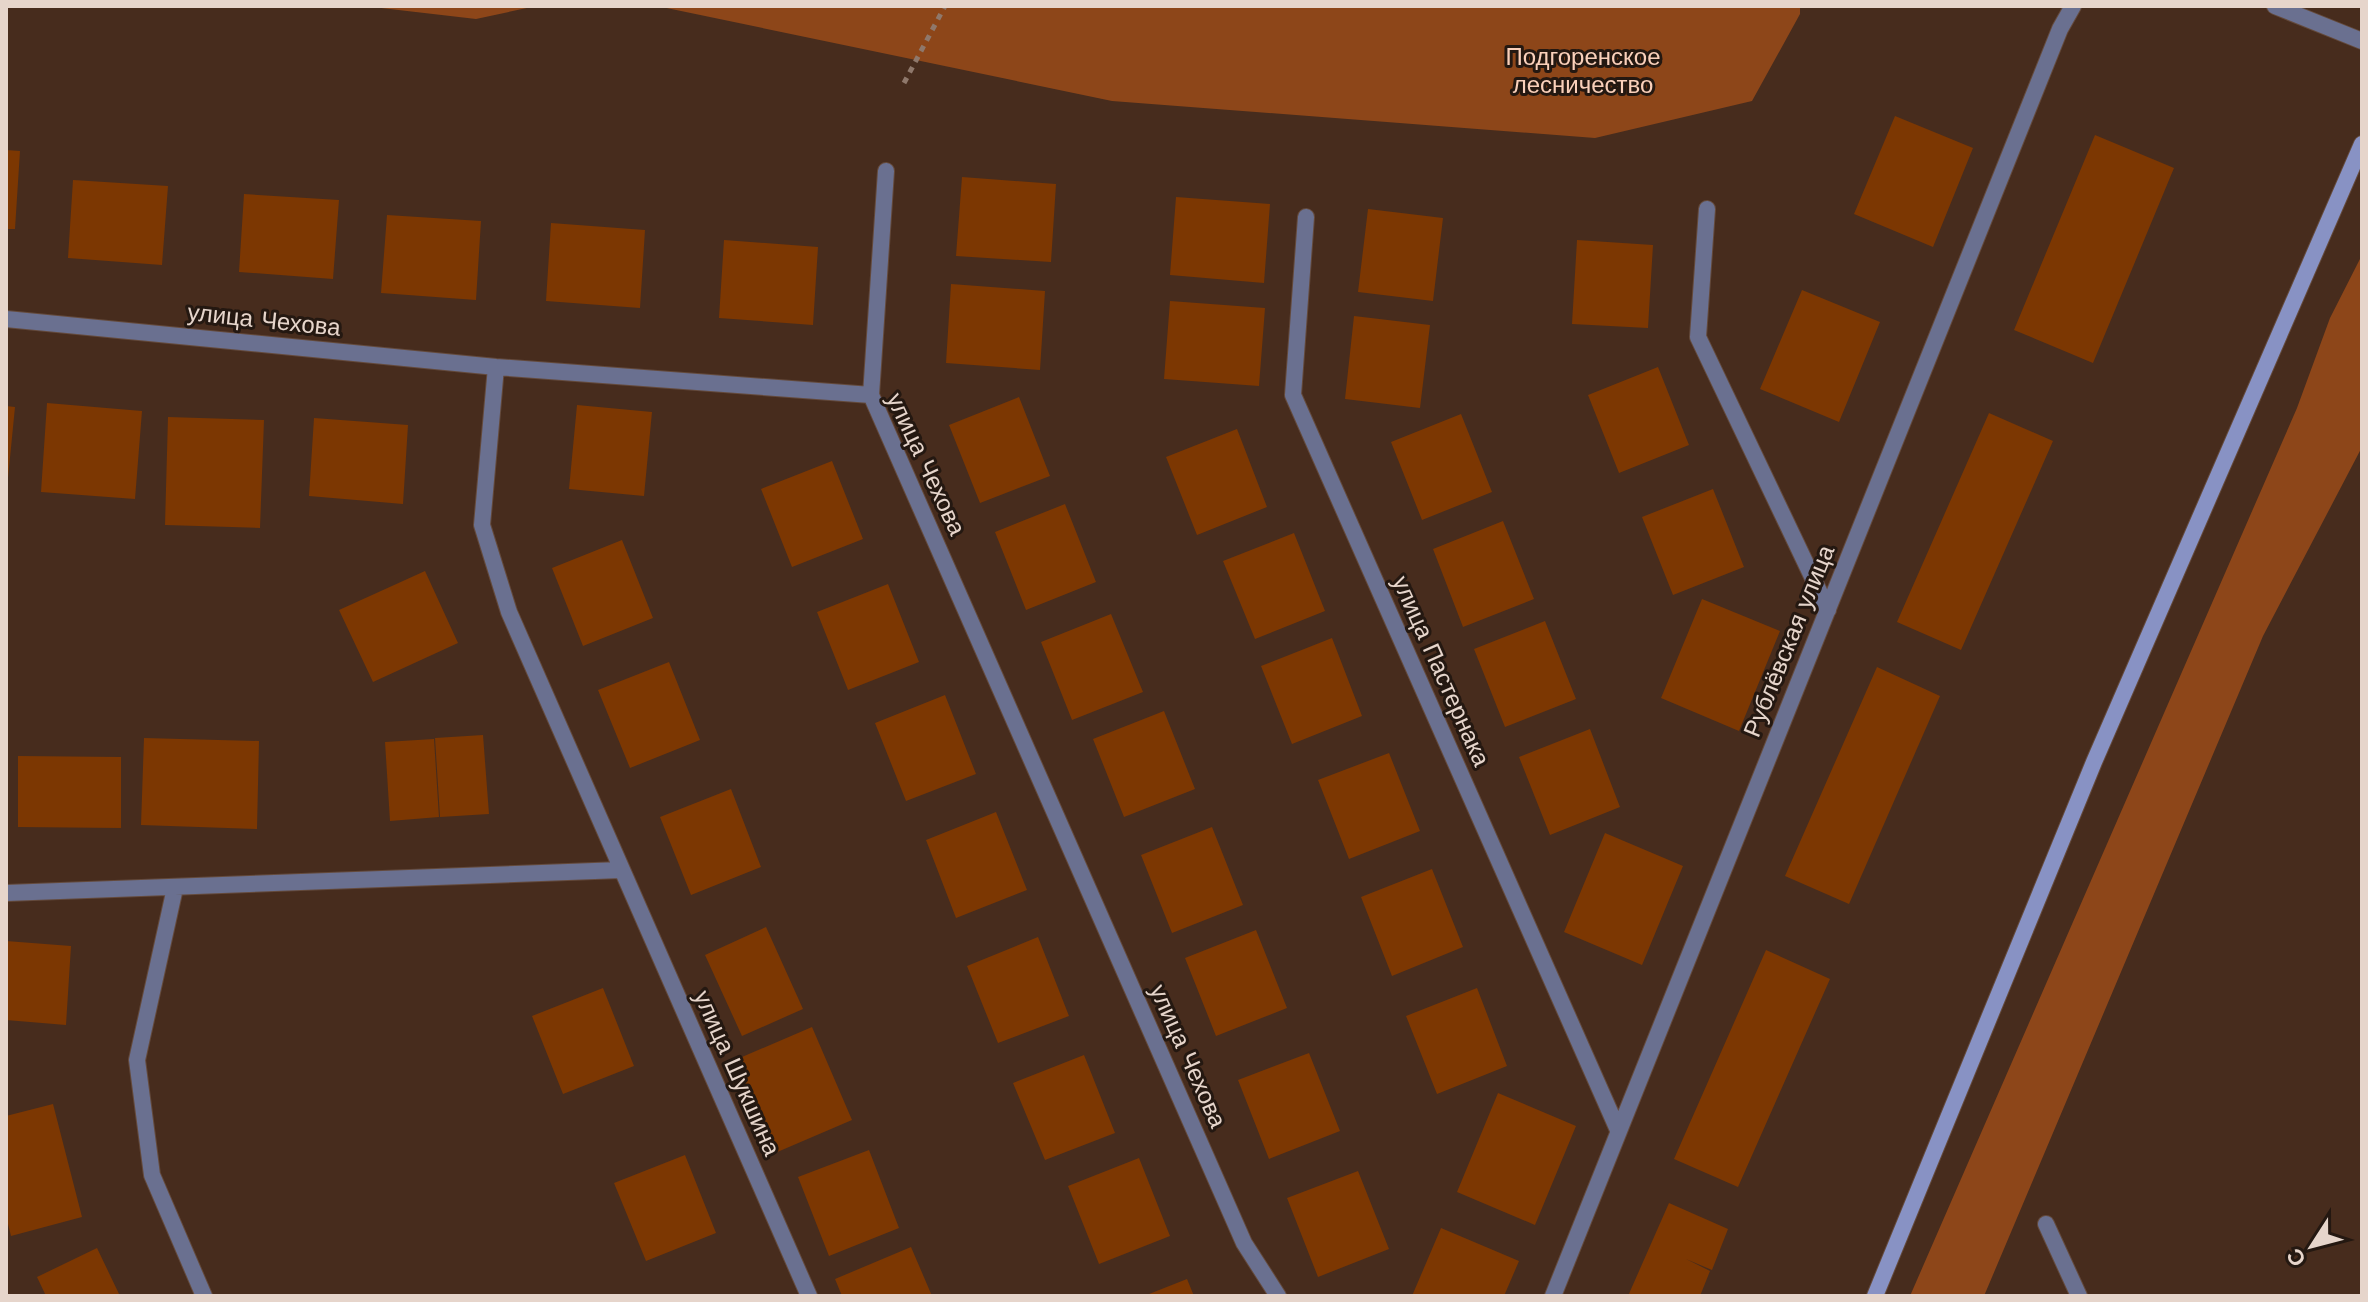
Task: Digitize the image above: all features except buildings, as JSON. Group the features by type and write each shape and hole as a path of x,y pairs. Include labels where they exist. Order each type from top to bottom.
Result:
{"main road":[{"path":"1875,1296 2094,762 2362,144"}],"street":[{"name":"Рублёвская улица","path":"1553,1296 2060,29 2073,6"},
{"path":"2275,6 2362,41"},
{"path":"871,395 886,171"},
{"path":"1707,209 1698,337 1828,610"},
{"name":"улица Пастернака","path":"1306,217 1293,395 1618,1130"},
{"name":"улица Чехова","path":"6,319 496,367 871,395 1244,1243 1278,1296"},
{"name":"улица Шукшина","path":"496,367 482,525 509,612 809,1296"},
{"path":"6,893 621,870"},
{"path":"175,888 137,1060 152,1175 204,1296"},
{"path":"2046,1224 2079,1296"}],"path":[{"path":"904,83 945,6"}],"green space":[{"path":"364,6 536,6 476,19"},
{"name":"Подгоренское лесничество","path":"657,6 1800,6 1800,14 1752,101 1595,138 1112,101"},
{"path":"2362,255 2362,447 2263,636 1984,1296 1910,1296 2297,408 2330,318"}]}
